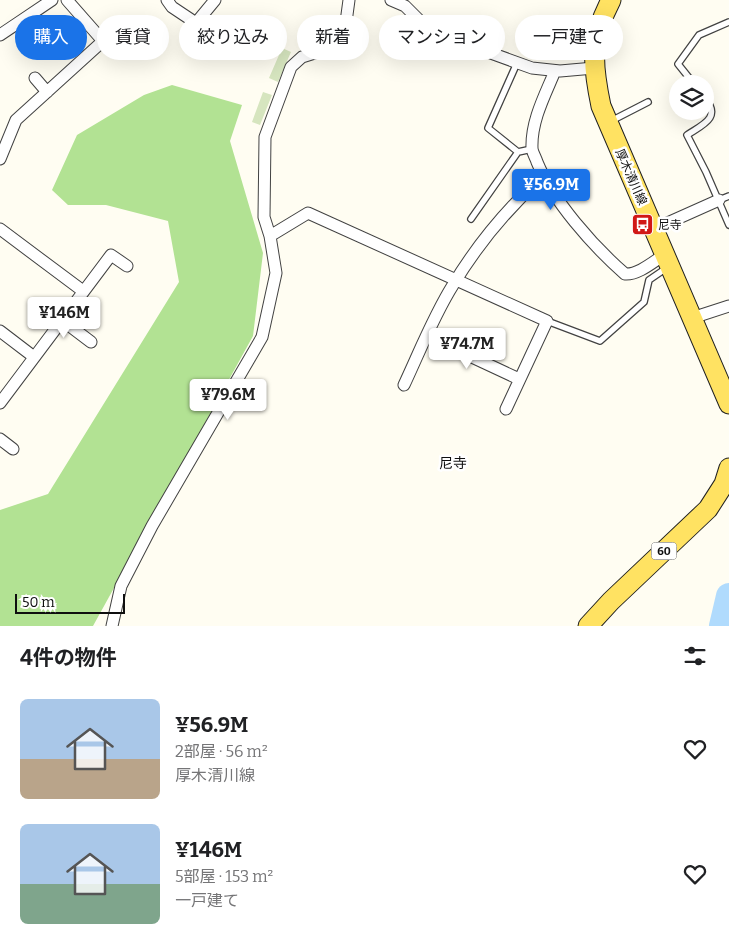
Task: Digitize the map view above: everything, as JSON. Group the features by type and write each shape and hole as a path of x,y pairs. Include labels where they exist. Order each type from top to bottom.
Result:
{"main road":[{"name":"厚木清川線","path":"610,0 601,18 594,42 594,68 601,106 666,261 692,318 723,377 729,404"},
{"name":"60","path":"588,626 611,601 708,509 724,484 729,471"}],"street":[{"path":"0,35 52,0"},
{"path":"0,159 3,146 16,120 103,41 67,0"},
{"path":"167,0 193,28 215,0"},
{"path":"112,626 121,586 152,526 262,337 276,272 270,236 264,217 265,138 272,113 291,67 302,56 342,44 349,0"},
{"path":"391,0 405,6 426,27 441,35 532,68 555,71 594,68"},
{"path":"555,71 536,116 532,149 543,176 587,237 605,257 625,274 666,261"},
{"path":"35,78 47,92"},
{"path":"404,385 454,283 480,244 522,196 543,176"},
{"path":"654,229 724,198"},
{"path":"270,236 308,213 547,321 506,409"},
{"path":"0,229 83,291"},
{"path":"0,404 111,255 127,266"},
{"path":"692,318 729,306"},
{"path":"62,320 91,342"},
{"path":"0,331 34,357"},
{"path":"427,336 519,379"},
{"path":"0,439 14,449"}],"lane":[{"path":"687,75 678,64 699,35 729,22"},
{"path":"517,62 488,128 518,152"},
{"path":"607,123 648,102"},
{"path":"709,120 687,135 706,172 724,198 729,225"},
{"path":"471,218 518,152 532,149"},
{"path":"547,321 600,341 644,302 650,280 666,261"}],"green space":[{"path":"287,50 291,52 278,82 269,78 277,60 287,60"},
{"path":"172,85 242,105 230,141 263,253 253,336 93,626 0,626 0,510 48,494 179,282 168,221 106,205 68,205 52,190 77,135 144,95"},
{"path":"263,92 272,95 260,125 252,122"}],"waterway":[{"path":"722,626 729,596"}],"place":[{"name":"尼寺","path":"642,225"}],"district":[{"name":"尼寺","path":"453,463"}]}
